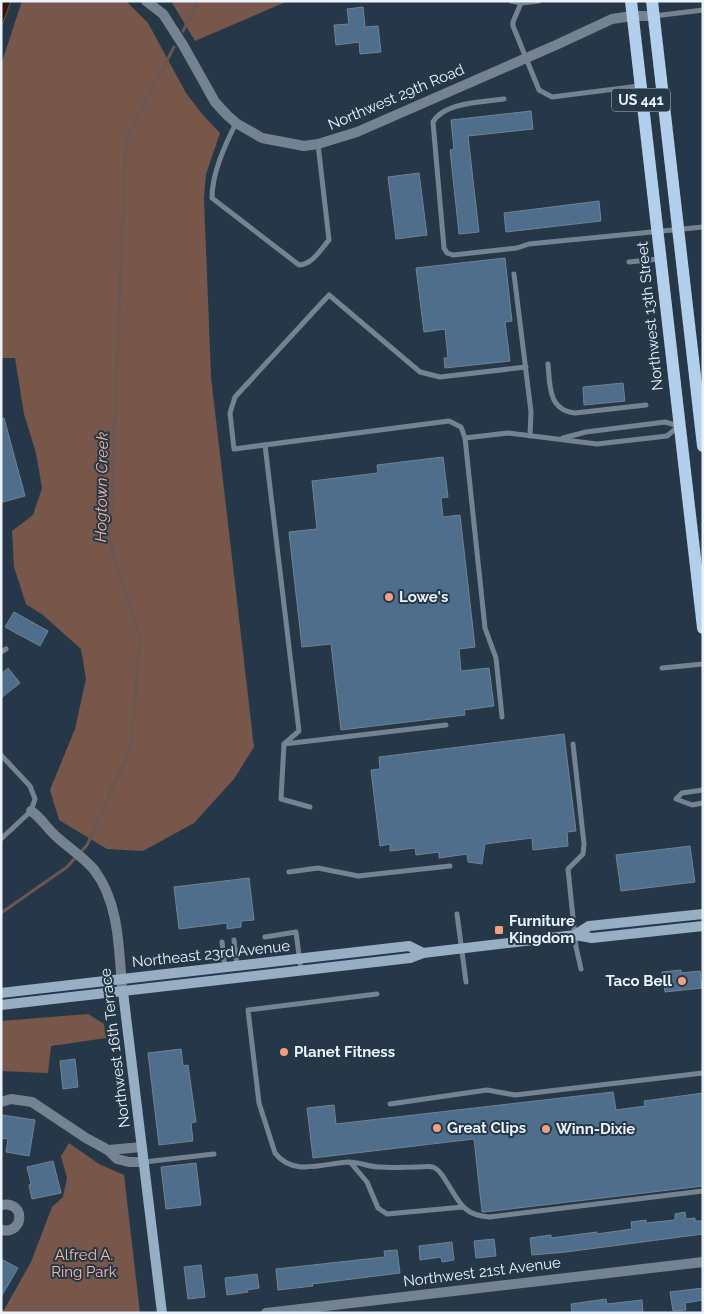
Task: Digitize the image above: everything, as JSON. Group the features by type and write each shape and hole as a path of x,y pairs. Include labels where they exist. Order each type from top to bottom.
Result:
{"main road":[{"name":"Northwest 13th Street","path":"630,1 702,622"},
{"name":"US 441","path":"652,1 703,446"},
{"path":"679,426 701,423"}],"street":[{"name":"Northwest 29th Road","path":"146,1 163,14 215,102 236,123 262,138 304,146 318,144 357,132 612,19 632,16 653,16"},
{"name":"Northwest 16th Terrace","path":"31,812 40,818 54,835 95,870 108,894 114,913 162,1313"},
{"name":"Northeast 23rd Avenue","path":"1,1005 410,958 423,952 575,935 590,926 703,914"},
{"path":"575,935 592,938 703,926"},
{"name":"Northeast 23rd Avenue","path":"1,993 409,946 423,952"},
{"path":"1,1102 11,1099 32,1102 86,1138 108,1150 121,1161 144,1162"},
{"path":"108,1150 142,1146"},
{"path":"1,1230 12,1230 20,1219 20,1215 15,1207 11,1204 2,1203"},
{"name":"Northwest 21st Avenue","path":"266,1313 703,1262"}],"lane":[{"path":"511,1 521,3 539,1"},
{"path":"521,3 513,26 539,90 552,97 640,86"},
{"path":"653,16 703,10"},
{"path":"504,99 453,107 442,112 433,122 444,248 448,253 453,255 517,248 529,244 703,227"},
{"path":"236,123 229,136 217,171 212,198 299,265 309,262 329,240 318,144"},
{"path":"629,262 660,259"},
{"path":"514,274 531,412 530,436"},
{"path":"502,717 496,658 485,628 465,438 461,427 449,421 234,450 230,413 235,397 329,295 420,372 440,377 526,367"},
{"path":"548,364 551,392 557,406 566,412 576,413 646,405"},
{"path":"560,439 586,432 665,422 679,426"},
{"path":"465,438 508,433 597,444 666,436 679,426"},
{"path":"265,445 299,731 284,744 281,799 310,807"},
{"path":"662,668 703,664"},
{"path":"284,744 446,725"},
{"path":"573,744 584,844 583,854 568,869 575,935 581,968"},
{"path":"1,755 30,786 35,799 31,812 1,839"},
{"path":"703,790 682,793 676,799 692,805 703,803"},
{"path":"289,872 318,868 358,876 450,866"},
{"path":"457,914 466,982"},
{"path":"265,937 296,932 301,971"},
{"path":"234,940 237,967"},
{"path":"222,942 225,968"},
{"path":"377,994 248,1010 259,1103 274,1153 288,1165 298,1167 351,1162 378,1167 433,1167 442,1174 463,1207 471,1214 490,1217 703,1191"},
{"path":"390,1104 487,1090 516,1095 703,1073"},
{"path":"144,1162 214,1154"},
{"path":"351,1162 367,1182 378,1208 386,1214 463,1207"}],"green space":[{"path":"22,1 126,1 148,23 186,93 220,133 206,174 204,198 211,377 254,747 234,779 194,823 143,851 107,849 59,820 50,790 75,729 86,679 81,649 43,615 26,604 14,567 12,531 33,515 42,488 36,453 24,414 15,358 1,358 1,65"},
{"path":"171,1 288,1 195,41"},
{"path":"88,1014 104,1024 106,1038 51,1046 48,1073 1,1071 1,1021"},
{"name":"Alfred A. Ring Park","path":"69,1143 99,1164 124,1175 140,1313 1,1313 1,1309 4,1310 31,1262 52,1207 63,1197 67,1178 61,1156"}],"shaded area":[{"path":"1,1 11,1 1,28"}],"building":[{"path":"363,7 365,27 378,26 381,52 360,54 359,42 336,45 334,25 349,24 347,9"},
{"path":"531,111 533,129 468,136 479,232 459,234 450,150 454,149 451,120"},
{"path":"419,173 427,235 396,239 388,177"},
{"path":"599,201 601,221 506,232 504,213"},
{"path":"505,258 512,321 505,322 510,361 445,368 444,358 448,358 445,329 424,332 416,268"},
{"path":"623,383 625,401 584,405 583,387"},
{"path":"4,418 25,496 3,502 1,494 1,419"},
{"path":"443,457 448,497 441,498 443,517 460,515 475,647 459,649 461,671 489,668 494,706 464,710 465,715 341,730 331,644 302,647 289,532 317,529 312,481 378,473 377,465"},
{"path":"14,612 48,631 40,646 5,627"},
{"path":"8,668 20,683 1,698 1,674"},
{"path":"564,734 576,831 567,832 568,846 533,850 532,838 485,844 482,864 468,862 467,854 439,858 439,852 416,855 415,848 390,851 390,844 380,846 371,770 380,769 379,757"},
{"path":"690,846 695,882 621,891 616,855"},
{"path":"249,878 254,920 241,921 241,927 227,929 227,923 179,929 174,887"},
{"name":"Taco Bell","path":"681,970 681,973 700,971 702,988 665,992 662,972"},
{"path":"181,1049 183,1066 188,1065 196,1122 191,1123 193,1141 159,1145 148,1053"},
{"path":"75,1059 78,1087 63,1089 60,1061"},
{"path":"613,1092 616,1110 645,1106 644,1101 703,1093 703,1186 482,1212 474,1139 313,1158 307,1108 334,1105 336,1124"},
{"path":"2,1115 35,1120 29,1156 6,1152 8,1139 1,1138"},
{"path":"53,1161 61,1193 32,1199 27,1167"},
{"path":"196,1163 201,1205 166,1209 161,1167"},
{"path":"685,1212 686,1219 695,1218 695,1221 702,1221 703,1234 532,1255 530,1238 551,1235 551,1238 597,1232 597,1234 632,1229 631,1222 646,1220 646,1223 675,1220 675,1214"},
{"path":"494,1239 496,1256 476,1258 474,1241"},
{"path":"452,1242 454,1260 442,1262 441,1257 420,1260 419,1246"},
{"path":"397,1250 400,1273 278,1290 276,1269 385,1257 384,1251"},
{"path":"1,1259 18,1268 1,1297"},
{"path":"201,1265 205,1297 188,1299 184,1267"},
{"path":"257,1274 259,1288 247,1290 248,1292 227,1295 225,1278"},
{"path":"703,1288 703,1300 685,1303 686,1310 673,1311 670,1292"},
{"path":"606,1299 607,1304 642,1300 643,1313 572,1313 571,1304"}],"waterway":[{"name":"Hogtown Creek","path":"183,31 199,1"},
{"name":"Hogtown Creek","path":"1,913 67,867 87,845 131,747 140,639 110,542 126,139 174,47"}],"place":[{"name":"Lowe's","path":"389,597"},
{"name":"Furniture Kingdom","path":"499,930"},
{"name":"Taco Bell","path":"682,981"},
{"name":"Planet Fitness","path":"284,1052"},
{"name":"Great Clips","path":"437,1128"},
{"name":"Winn-Dixie","path":"546,1129"}]}
